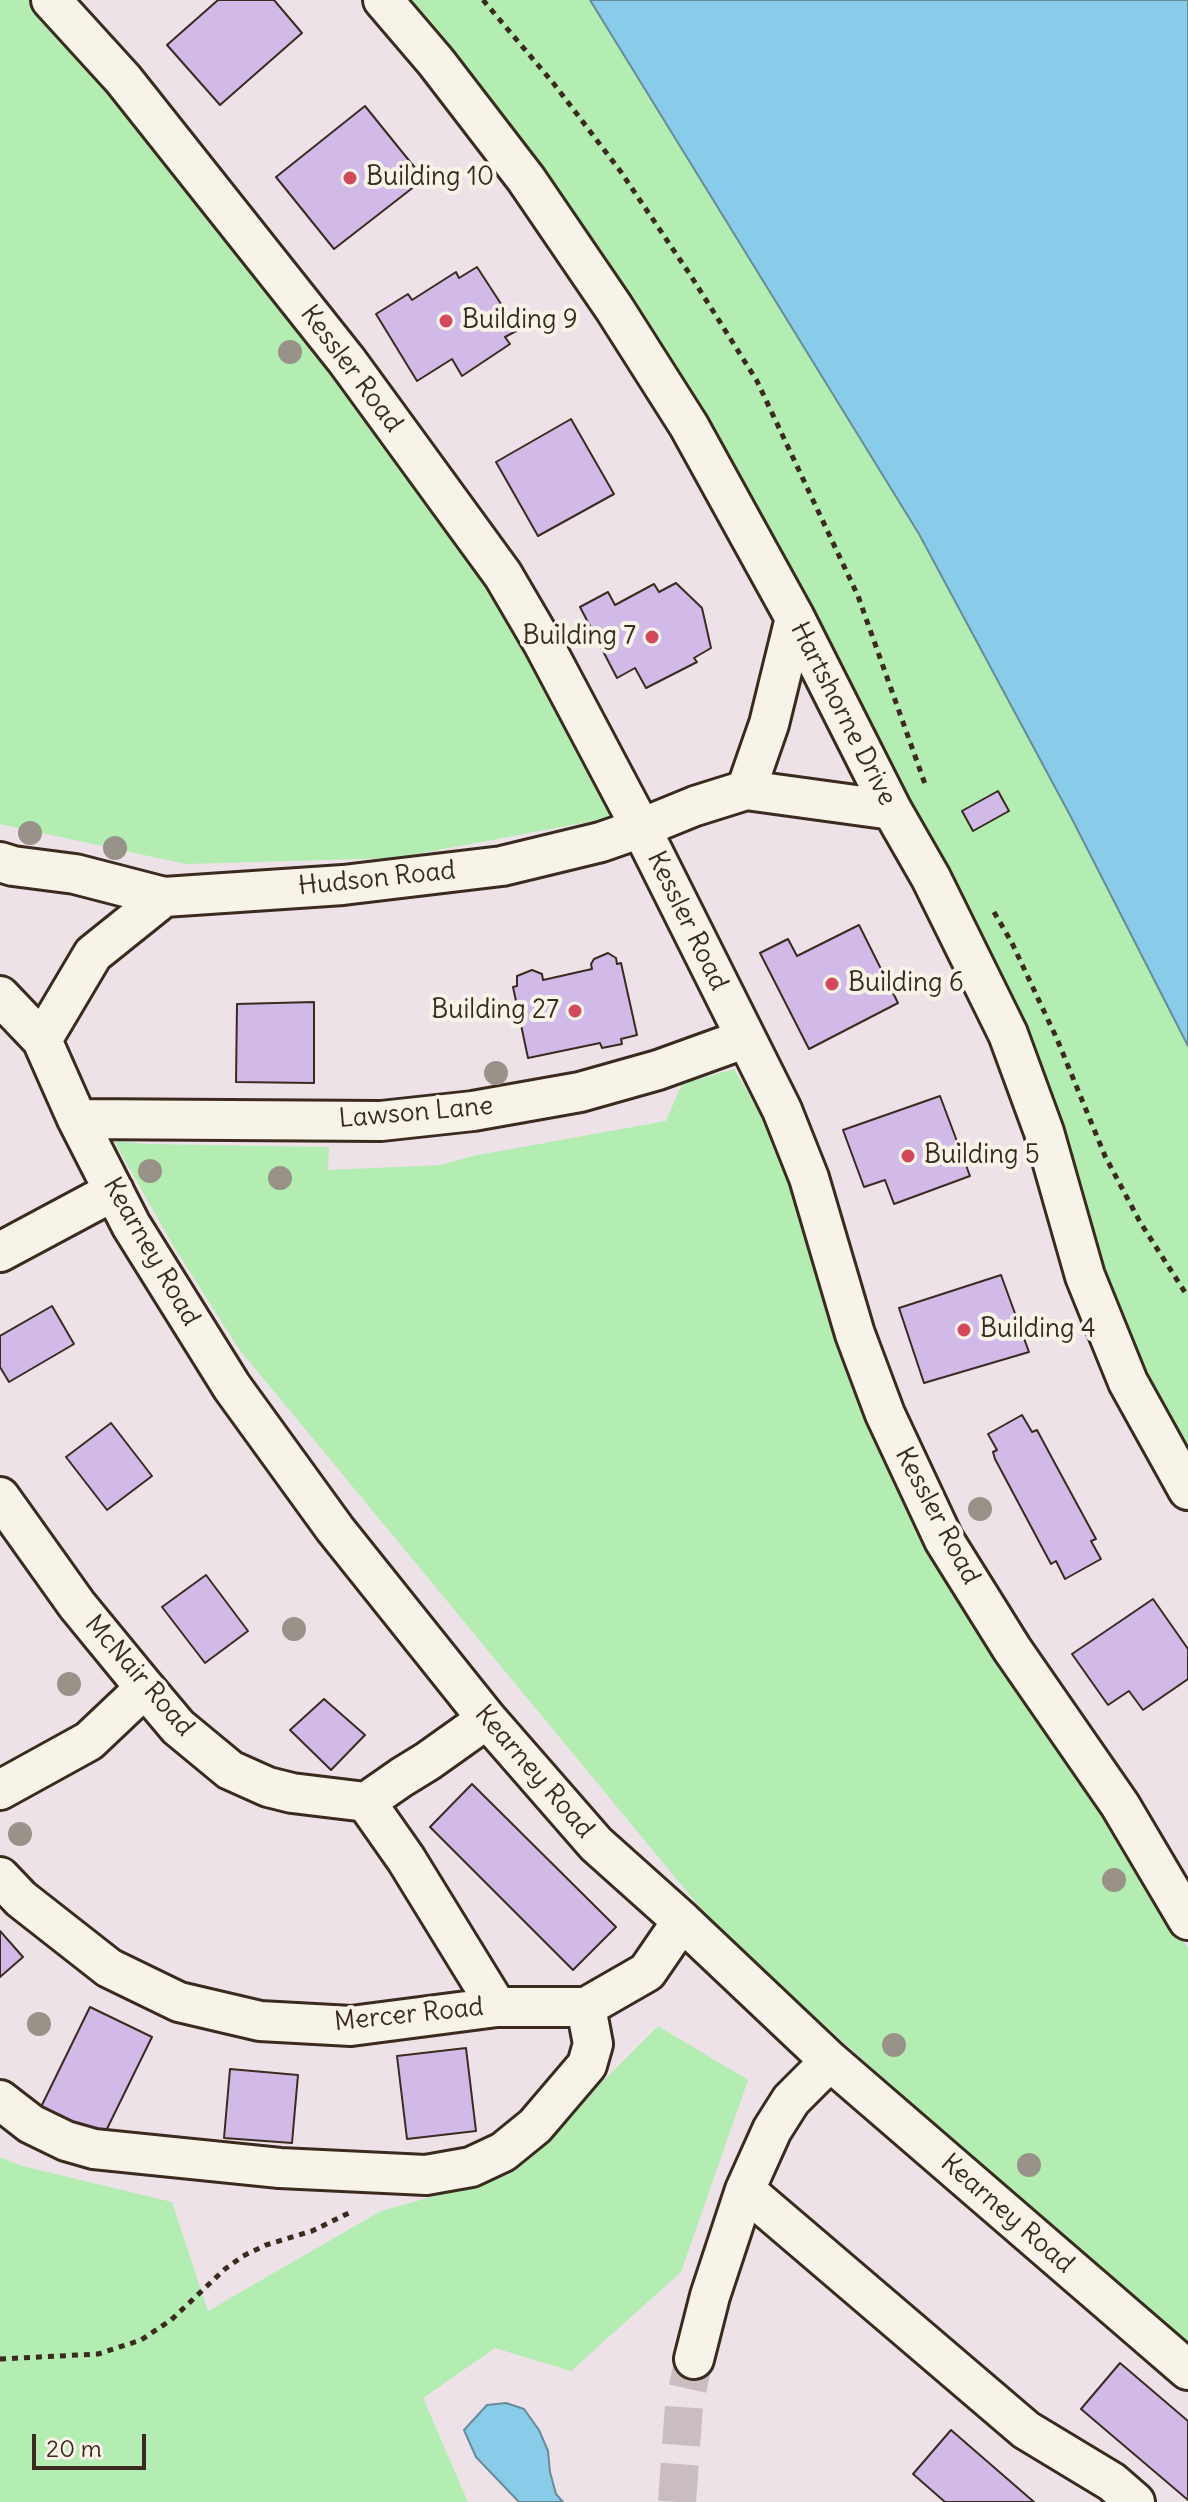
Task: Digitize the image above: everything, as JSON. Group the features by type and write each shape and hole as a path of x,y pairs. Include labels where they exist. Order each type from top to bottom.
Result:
{"street":[{"name":"Kessler Road","path":"51,0 123,79 347,361 503,575 544,645 641,828 782,1110 809,1178 855,1334 885,1414 944,1540 1012,1649 1120,1805 1188,1920"},
{"name":"Hartshorne Drive","path":"383,0 436,62 526,179 614,308 689,426 795,618 892,810 931,878 1008,1034 1044,1132 1085,1276 1128,1382 1188,1490"},
{"path":"746,790 769,724 795,618"},
{"name":"Hudson Road","path":"0,862 75,874 164,897 343,885 502,866 601,842 746,790 892,810"},
{"path":"42,1040 93,954 164,897"},
{"name":"Kearney Road","path":"0,996 42,1040 77,1119 131,1225 232,1387 335,1529 487,1719 596,1844 830,2061 1188,2370"},
{"name":"Lawson Lane","path":"77,1119 381,1121 473,1111 580,1092 658,1070 744,1039"},
{"path":"0,1252 114,1191"},
{"name":"McNair Road","path":"0,1497 77,1605 178,1727 230,1770 268,1787 366,1802"},
{"path":"0,1790 89,1741 145,1688"},
{"path":"487,1719 366,1802 406,1859 497,2007"},
{"name":"Mercer Road","path":"0,1877 21,1899 109,1968 179,2002 260,2021 351,2026 497,2007 586,2007 647,1972 682,1921"},
{"path":"0,2100 31,2124 66,2141 94,2149 280,2168 426,2175 471,2167 503,2152 535,2126 587,2065 593,2044 586,2007"},
{"path":"694,2359 710,2296 745,2190 772,2130 791,2100 830,2061"},
{"path":"745,2190 1026,2430 1112,2482 1135,2502"}],"path":[{"path":"483,0 554,84 621,172 757,381 858,596 927,789"},
{"path":"989,905 1012,943 1057,1039 1105,1156 1140,1222 1188,1297"},
{"path":"0,2359 98,2354 141,2340 171,2320 243,2256 266,2245 312,2231 355,2210"}],"green space":[{"path":"0,0 54,0 363,366 615,817 395,858 186,864 0,824"},
{"path":"371,0 605,0 1188,986 1188,1492 1157,1442 1009,1020 604,269"},
{"path":"734,1069 771,1132 924,1517 1188,1948 1188,2348 1086,2261 717,1928 239,1349 174,1247 114,1141 329,1147 328,1170 441,1165 473,1156 666,1121 682,1084"},
{"path":"658,2026 748,2080 681,2272 571,2371 495,2348 423,2398 468,2502 0,2502 0,2157 22,2166 172,2202 208,2311 381,2211 509,2175"}],"water":[{"path":"590,0 1188,0 1188,1046 1071,817 919,534"},
{"path":"506,2403 524,2409 539,2430 548,2451 556,2494 563,2502 519,2502 476,2457 464,2430 487,2405"}],"building":[{"path":"218,0 274,0 302,33 220,105 167,45"},
{"name":"Building 10","path":"365,106 424,179 334,249 276,177"},
{"name":"Building 9","path":"477,267 518,330 505,337 510,344 462,376 452,359 417,381 376,314 408,294 412,300 456,272 459,278"},
{"path":"571,419 614,494 538,536 496,462"},
{"name":"Building 7","path":"676,583 702,608 711,648 694,658 697,662 646,688 635,668 617,678 580,607 608,592 615,605 654,584 659,592"},
{"path":"998,791 1009,811 973,831 962,811"},
{"name":"Building 6","path":"859,925 898,1003 809,1049 760,953 788,939 797,956"},
{"name":"Building 27","path":"608,953 616,958 617,964 621,963 637,1035 621,1039 622,1044 602,1048 600,1043 528,1058 513,987 517,986 517,976 532,970 542,974 543,980 592,969 594,959"},
{"path":"314,1002 314,1083 236,1082 237,1004"},
{"name":"Building 5","path":"940,1096 970,1176 894,1204 885,1180 864,1187 843,1130"},
{"name":"Building 4","path":"1001,1275 1029,1352 924,1383 899,1308"},
{"path":"52,1306 74,1344 9,1382 0,1367 0,1336"},
{"path":"1022,1415 1032,1432 1037,1430 1096,1539 1091,1541 1101,1559 1065,1579 1056,1561 1051,1564 995,1459 993,1452 997,1450 988,1434"},
{"path":"111,1423 152,1476 107,1510 66,1457"},
{"path":"206,1575 248,1631 205,1663 162,1607"},
{"path":"1153,1599 1188,1649 1188,1679 1143,1710 1129,1691 1108,1705 1072,1654"},
{"path":"324,1699 365,1735 331,1770 290,1730"},
{"path":"472,1784 616,1927 573,1970 430,1827"},
{"path":"0,1931 23,1957 0,1977"},
{"path":"90,2007 152,2037 101,2141 39,2111"},
{"path":"466,2048 476,2131 407,2139 397,2056"},
{"path":"230,2069 298,2075 292,2143 224,2138"},
{"path":"1120,2363 1188,2421 1188,2500 1081,2409"},
{"path":"951,2430 1034,2502 945,2502 913,2474"}],"tunnel":[{"path":"677,2502 684,2405 694,2359"}],"place":[{"name":"Building 10","path":"350,178"},
{"name":"Building 9","path":"446,321"},
{"name":"Building 7","path":"652,637"},
{"name":"Building 6","path":"832,984"},
{"name":"Building 27","path":"575,1011"},
{"name":"Building 5","path":"908,1156"},
{"name":"Building 4","path":"964,1330"}]}
